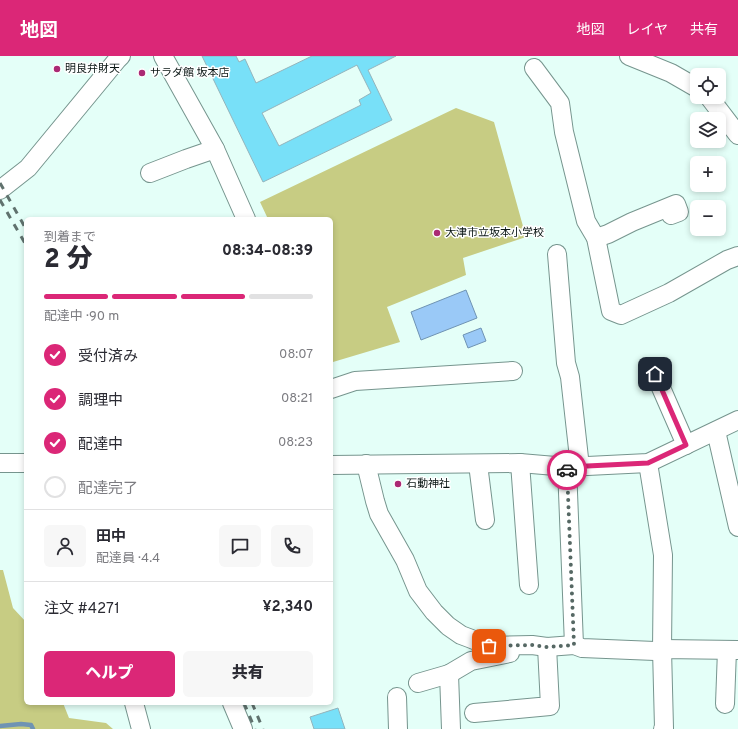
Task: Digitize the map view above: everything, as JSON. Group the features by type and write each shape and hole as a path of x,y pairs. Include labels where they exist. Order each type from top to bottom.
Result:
{"street":[{"path":"0,190 28,168 121,56"},
{"path":"163,56 215,149 245,217"},
{"path":"629,56 671,73 690,83"},
{"path":"534,68 560,103 564,132 586,221 596,238 611,311 621,315 669,293 727,260 738,256"},
{"path":"715,104 737,132"},
{"path":"150,173 215,149"},
{"path":"596,238 676,204 679,212 671,215"},
{"path":"557,254 566,363 570,376 574,467 574,645"},
{"path":"333,388 355,381 512,371"},
{"path":"655,374 686,445"},
{"path":"333,459 366,464 520,463 574,467 648,463 738,420"},
{"path":"716,431 738,527"},
{"path":"0,463 24,463"},
{"path":"520,463 529,585"},
{"path":"648,463 663,555 663,729"},
{"path":"366,464 379,514 405,560 418,591 434,612 448,626 461,635 489,646 574,645 582,648 733,650 725,704"},
{"path":"478,464 485,520"},
{"path":"418,683 449,674 471,661 545,646"},
{"path":"474,713 550,706 545,646"},
{"path":"449,674 451,729"},
{"path":"397,697 398,729"},
{"path":"135,705 141,729"},
{"path":"233,705 243,729"}],"green space":[{"path":"456,108 494,122 526,237 463,258 466,275 387,307 400,342 333,362 333,217 267,217 260,202"},
{"path":"0,570 3,570 13,608 24,620 24,705 64,705 69,718 106,723 113,729 0,729"}],"water":[{"path":"466,290 477,318 421,340 411,312"},
{"path":"481,328 486,341 468,348 463,335"}],"building":[{"path":"202,56 236,56 239,62 245,59 256,83 312,56 396,56 368,70 392,120 263,182","holes":["357,65 371,93 359,100 361,105 279,146 262,113"]},
{"path":"338,708 345,729 314,729 310,717"}],"waterway":[{"path":"0,726 21,724 31,725 33,729"}],"railway":[{"path":"0,183 24,225"},
{"path":"0,200 24,242"},
{"path":"245,705 255,729"},
{"path":"253,705 263,729"}],"way so far":[{"path":"489,646 532,645 547,647 574,645 567,470"}],"place":[{"name":"明良弁財天","path":"57,69"},
{"name":"サラダ館 坂本店","path":"142,73"},
{"name":"大津市立坂本小学校","path":"437,233"},
{"name":"石動神社","path":"398,484"}],"route":[{"path":"567,470 567,467 648,463 686,445 655,374"}]}
